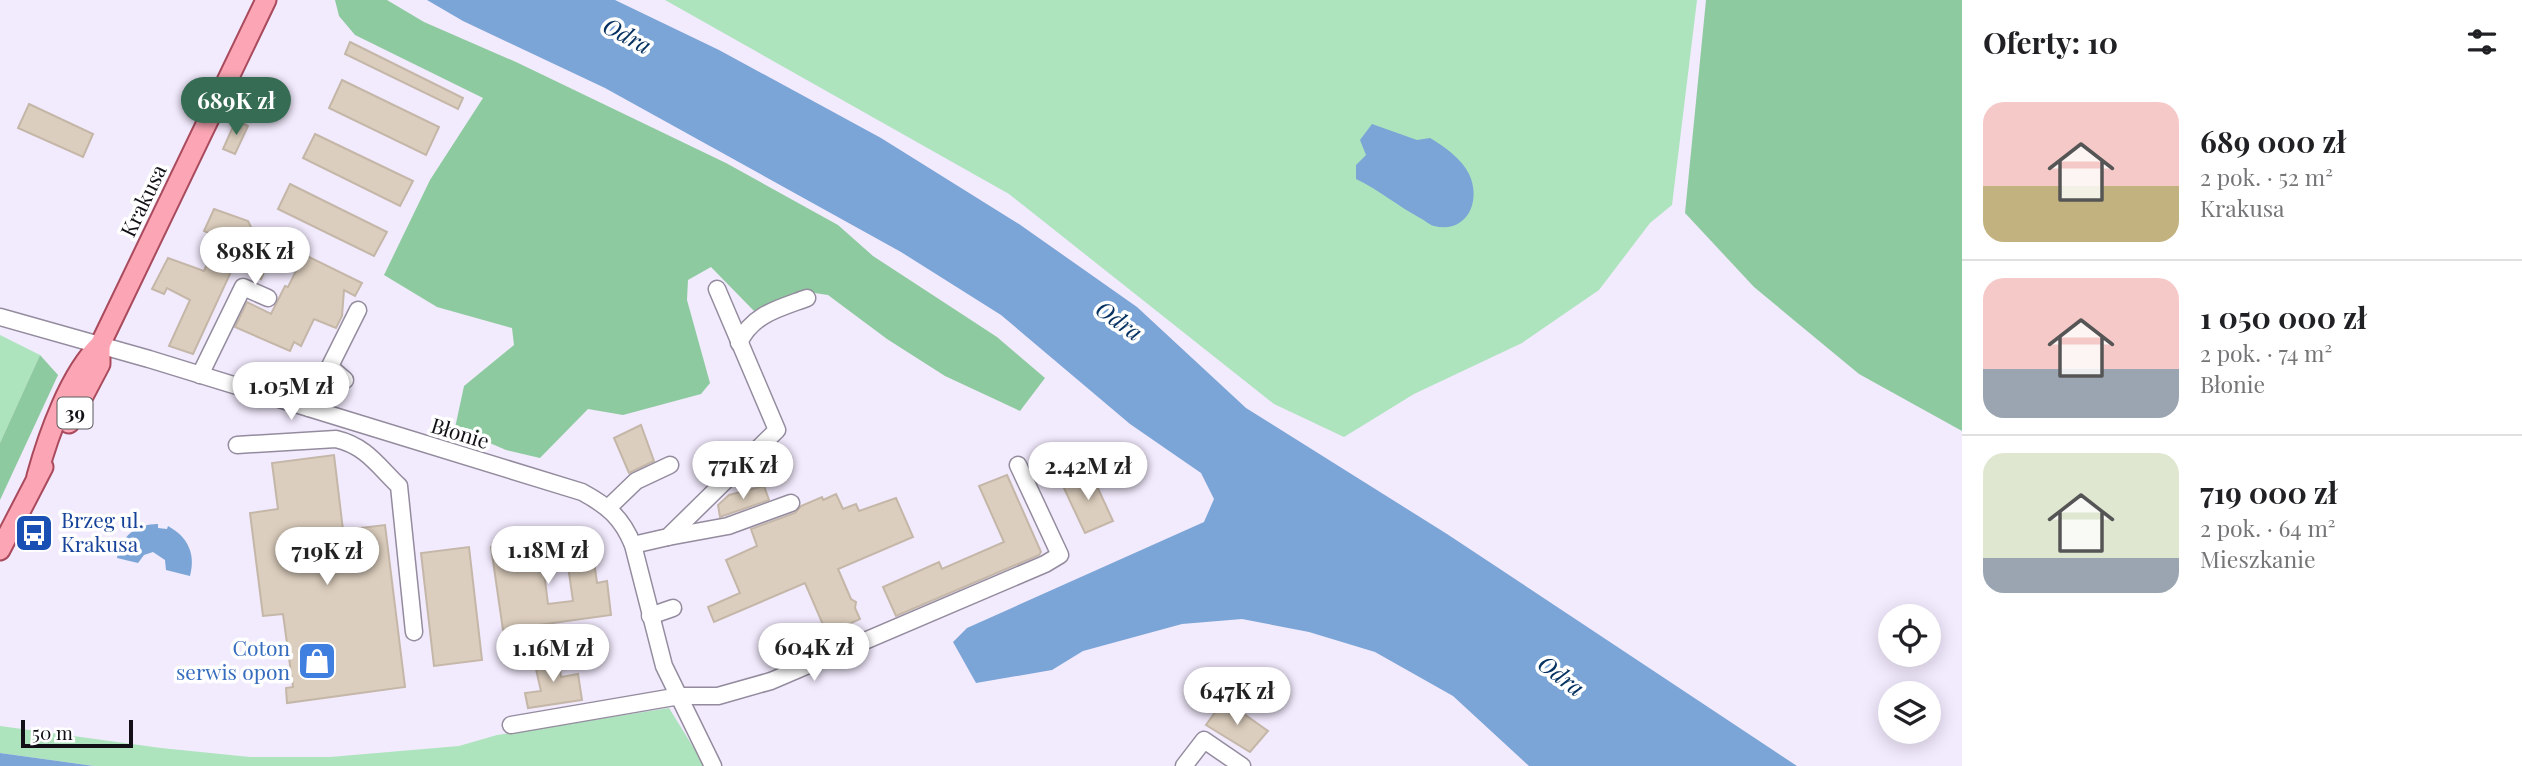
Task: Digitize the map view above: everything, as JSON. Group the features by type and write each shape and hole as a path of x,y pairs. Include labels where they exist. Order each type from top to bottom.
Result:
{"main road":[{"name":"Krakusa","path":"0,550 37,476 55,451 100,364 100,345 266,0"}],"street":[{"path":"200,375 243,287 268,298"},
{"path":"668,537 777,430 717,289"},
{"path":"739,343 750,323 769,312 807,298"},
{"path":"309,408 358,310"},
{"name":"Błonie","path":"0,317 582,492 609,507 626,527 634,545 664,666 713,766"},
{"path":"330,366 345,380"},
{"path":"237,445 336,439 372,454 380,469 399,486 414,632"},
{"path":"511,725 680,696 718,696 771,681 1045,564 1060,555 1018,465"},
{"path":"609,507 635,481 670,466"},
{"path":"634,545 728,526 792,503"},
{"path":"650,616 673,608"},
{"path":"1184,766 1204,740 1242,766"}],"green space":[{"path":"335,0 387,0 424,22 516,62 726,163 838,225 873,256 997,337 1045,378 1020,411 945,376 887,339 828,295 801,291 754,311 711,267 688,280 687,300 710,383 701,394 623,415 588,409 540,458 506,450 455,428 464,386 514,345 512,328 437,307 384,275 430,180 483,98 355,35 339,16"},
{"path":"665,0 1697,0 1672,205 1650,223 1599,290 1522,343 1414,394 1344,437 1274,404 1009,194"},
{"path":"1706,0 1962,0 1962,431 1859,374 1754,287 1685,213"},
{"path":"0,335 40,355 0,443"},
{"path":"40,355 58,375 0,500 0,443"},
{"path":"669,708 705,766 94,766 0,753 0,726 250,757 330,757 459,746 497,735"}],"water":[{"name":"Odra","path":"427,0 615,0 719,50 881,138 1019,224 1137,307 1246,408 1447,534 1797,766 1529,766 1453,696 1375,652 1309,632 1242,619 1182,624 1083,651 1052,670 976,683 953,642 967,628 1204,522 1214,499 1201,473 1130,424 1001,315 901,252 605,88 463,21"},
{"path":"1372,124 1417,140 1430,138 1457,158 1466,168 1473,184 1472,204 1463,220 1446,227 1432,225 1356,179 1356,165 1366,155 1360,140"},
{"path":"158,524 158,528 167,529 168,526 175,530 189,547 192,560 190,576 166,570 165,560 153,552 144,555 138,563 117,558 122,543 131,533 143,526"},
{"path":"0,753 94,766 0,766"}],"building":[{"path":"350,42 463,98 458,109 345,54"},
{"path":"342,80 439,127 426,155 329,108"},
{"path":"29,104 93,134 83,157 18,128"},
{"path":"236,120 248,126 235,154 223,149"},
{"path":"315,134 413,181 400,206 303,158"},
{"path":"290,184 387,232 374,256 278,209"},
{"path":"214,209 248,221 252,229 362,283 355,296 344,290 342,316 336,328 314,319 301,346 294,342 290,351 235,327 247,302 271,314 285,286 288,287 298,267 272,254 261,279 234,265 193,354 169,346 190,300 167,288 164,294 152,289 168,258 204,271 216,244 212,242 215,236 204,231"},
{"path":"641,425 654,461 629,473 614,438"},
{"path":"334,455 343,530 385,525 405,687 287,703 286,688 293,687 283,614 263,616 250,513 278,509 272,463"},
{"path":"1090,471 1113,521 1085,533 1062,484"},
{"path":"1007,475 1041,552 1039,555 896,616 883,587 939,562 942,569 1004,542 979,486"},
{"path":"764,486 769,500 720,517 718,505 729,495"},
{"path":"836,494 843,509 856,504 859,511 896,498 913,537 838,569 851,599 856,602 855,608 860,619 827,634 805,583 714,622 708,607 740,593 726,560 757,546 751,529 795,513 801,506 822,497 823,500"},
{"path":"590,533 597,583 607,581 611,615 503,630 491,547 508,544 509,553 541,549 548,604 573,601 564,537"},
{"path":"469,547 482,660 434,666 421,553"},
{"path":"557,653 561,677 578,674 582,700 528,708 525,693 541,691 533,656"},
{"path":"1224,700 1268,731 1250,752 1206,725"}],"place":[{"name":"Brzeg ul. Krakusa","path":"34,533"},
{"name":"Coton serwis opon","path":"317,661"}]}
